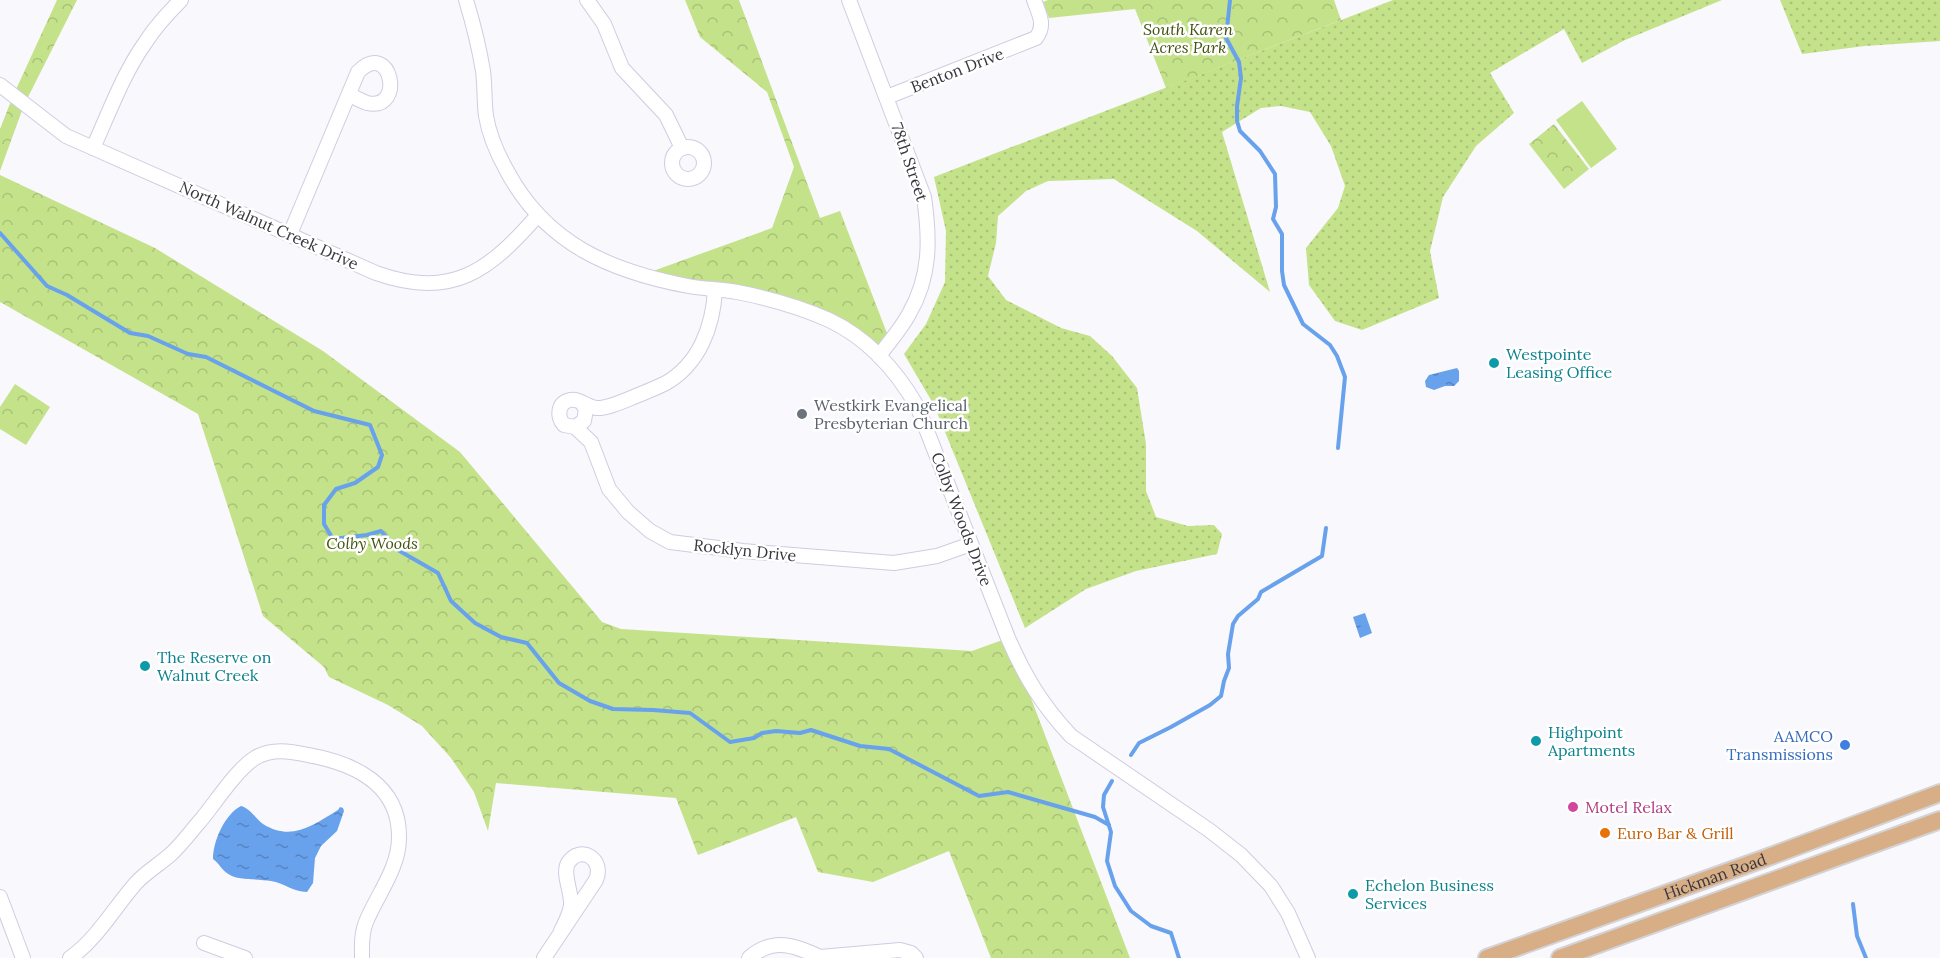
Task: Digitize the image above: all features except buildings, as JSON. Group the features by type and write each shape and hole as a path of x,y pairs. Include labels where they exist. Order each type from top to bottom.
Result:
{"main road":[{"name":"Hickman Road","path":"1487,958 1940,793"},
{"name":"Hickman Road","path":"1560,958 1940,820"}],"street":[{"path":"93,148 144,43 181,0"},
{"name":"Colby Woods Drive","path":"466,0 475,29 483,73 487,117 497,150 517,189 538,215 561,236 597,259 642,275 688,286 737,292 790,305 829,320 847,330 879,356 906,388 918,408 1024,674 1038,696 1071,736 1209,830 1241,855 1271,886 1287,913 1308,958"},
{"path":"587,0 604,24 622,68 666,115 682,148"},
{"name":"78th Street","path":"849,0 924,197 929,230 927,263 918,296 909,315 879,356"},
{"name":"Benton Drive","path":"887,97 1036,38 1041,32 1042,25 1034,0"},
{"name":"North Walnut Creek Drive","path":"0,85 66,136 376,273 399,281 422,284 446,282 476,271 511,245 538,215"},
{"path":"290,234 349,95"},
{"path":"581,402 597,408 621,402 665,384 692,363 705,339 715,290"},
{"name":"Rocklyn Drive","path":"581,402 568,400 560,407 559,417 564,425 575,427 591,442 609,489 628,512 650,531 670,542 894,563 937,556 971,544"},
{"path":"575,427 581,425 586,418 586,409 581,402"},
{"path":"70,958 91,939 138,881 176,849 245,765 265,753 285,750 328,758 359,770 373,780 394,808 398,822 397,854 366,922 362,935 362,958"},
{"path":"544,958 599,874 595,861 589,856 574,856 566,868 571,905 561,931"},
{"path":"0,897 23,958"},
{"path":"204,942 236,956"},
{"path":"749,958 757,951 771,946 786,945 800,948 821,958 900,950 911,953 916,958"}],"green space":[{"path":"57,0 77,0 24,105 0,171 0,129"},
{"path":"685,0 739,0 820,218 840,211 890,341 879,356 829,320 642,275 772,228 794,167 767,92 700,37"},
{"name":"South Karen Acres Park","path":"1048,0 1334,0 1341,20 1166,88 1135,9 1049,18 1043,2"},
{"path":"1393,0 1722,0 1625,40 1582,63 1564,29 1490,73 1514,113 1476,146 1443,197 1430,251 1439,298 1362,330 1335,321 1309,285 1306,248 1338,208 1345,186 1331,146 1310,112 1281,106 1261,108 1222,132 1270,292 1197,231 1114,179 1048,181 1026,191 998,216 996,243 988,276 1006,300 1061,328 1090,336 1112,356 1137,388 1146,444 1146,491 1156,517 1188,526 1214,525 1222,534 1217,554 1136,571 1086,589 1025,628 934,405 904,354 926,324 945,282 946,231 934,177"},
{"path":"1780,0 1940,0 1940,41 1865,46 1802,54"},
{"path":"1582,101 1617,149 1591,168 1556,120"},
{"path":"1554,124 1589,169 1564,189 1529,144"},
{"name":"Colby Woods","path":"0,175 155,248 323,351 460,452 602,622 621,629 972,651 1008,638 1130,958 991,958 949,851 873,882 818,872 796,817 698,855 676,798 496,783 488,831 474,792 451,758 422,726 388,705 329,677 324,667 263,616 198,414 0,302"},
{"path":"15,384 50,407 26,445 0,429 0,407"}],"water":[{"path":"1457,368 1459,381 1454,386 1434,390 1426,387 1425,381 1429,375"},
{"path":"1365,613 1372,633 1360,638 1353,617"},
{"path":"241,806 250,811 263,824 283,832 311,826 340,807 343,808 337,831 321,846 315,858 313,883 307,892 297,891 271,881 233,877 213,859 215,844 221,829 230,815"}],"waterway":[{"path":"1230,0 1226,38 1239,62 1241,78 1237,121 1240,131 1260,151 1275,174 1276,207 1273,219 1282,234 1284,285 1303,324 1330,345 1345,377 1338,448"},
{"path":"0,233 47,286 67,295 130,333 148,336 188,354 206,357 314,411 370,425 382,455 378,467 355,483 336,489 324,505 324,524 333,539 381,531 398,550 438,573 451,601 475,623 501,637 527,643 559,683 590,701 613,709 690,713 730,742 754,738 762,733 776,731 800,733 811,730 860,746 889,749 979,796 1008,792 1095,817 1109,825"},
{"path":"1131,755 1139,743 1210,705 1221,696 1229,668 1228,654 1233,624 1238,616 1258,599 1261,592 1322,556 1326,528"},
{"path":"1112,781 1104,795 1103,807 1111,832 1107,861 1115,886 1131,911 1151,926 1171,933 1179,958"},
{"path":"1853,904 1857,936 1866,958"}],"place":[{"name":"Westpointe Leasing Office","path":"1494,363"},
{"name":"Westkirk Evangelical Presbyterian Church","path":"802,414"},
{"name":"The Reserve on Walnut Creek","path":"145,666"},
{"name":"Highpoint Apartments","path":"1536,741"},
{"name":"AAMCO Transmissions","path":"1845,745"},
{"name":"Motel Relax","path":"1573,807"},
{"name":"Euro Bar & Grill","path":"1605,833"},
{"name":"Echelon Business Services","path":"1353,894"}]}
